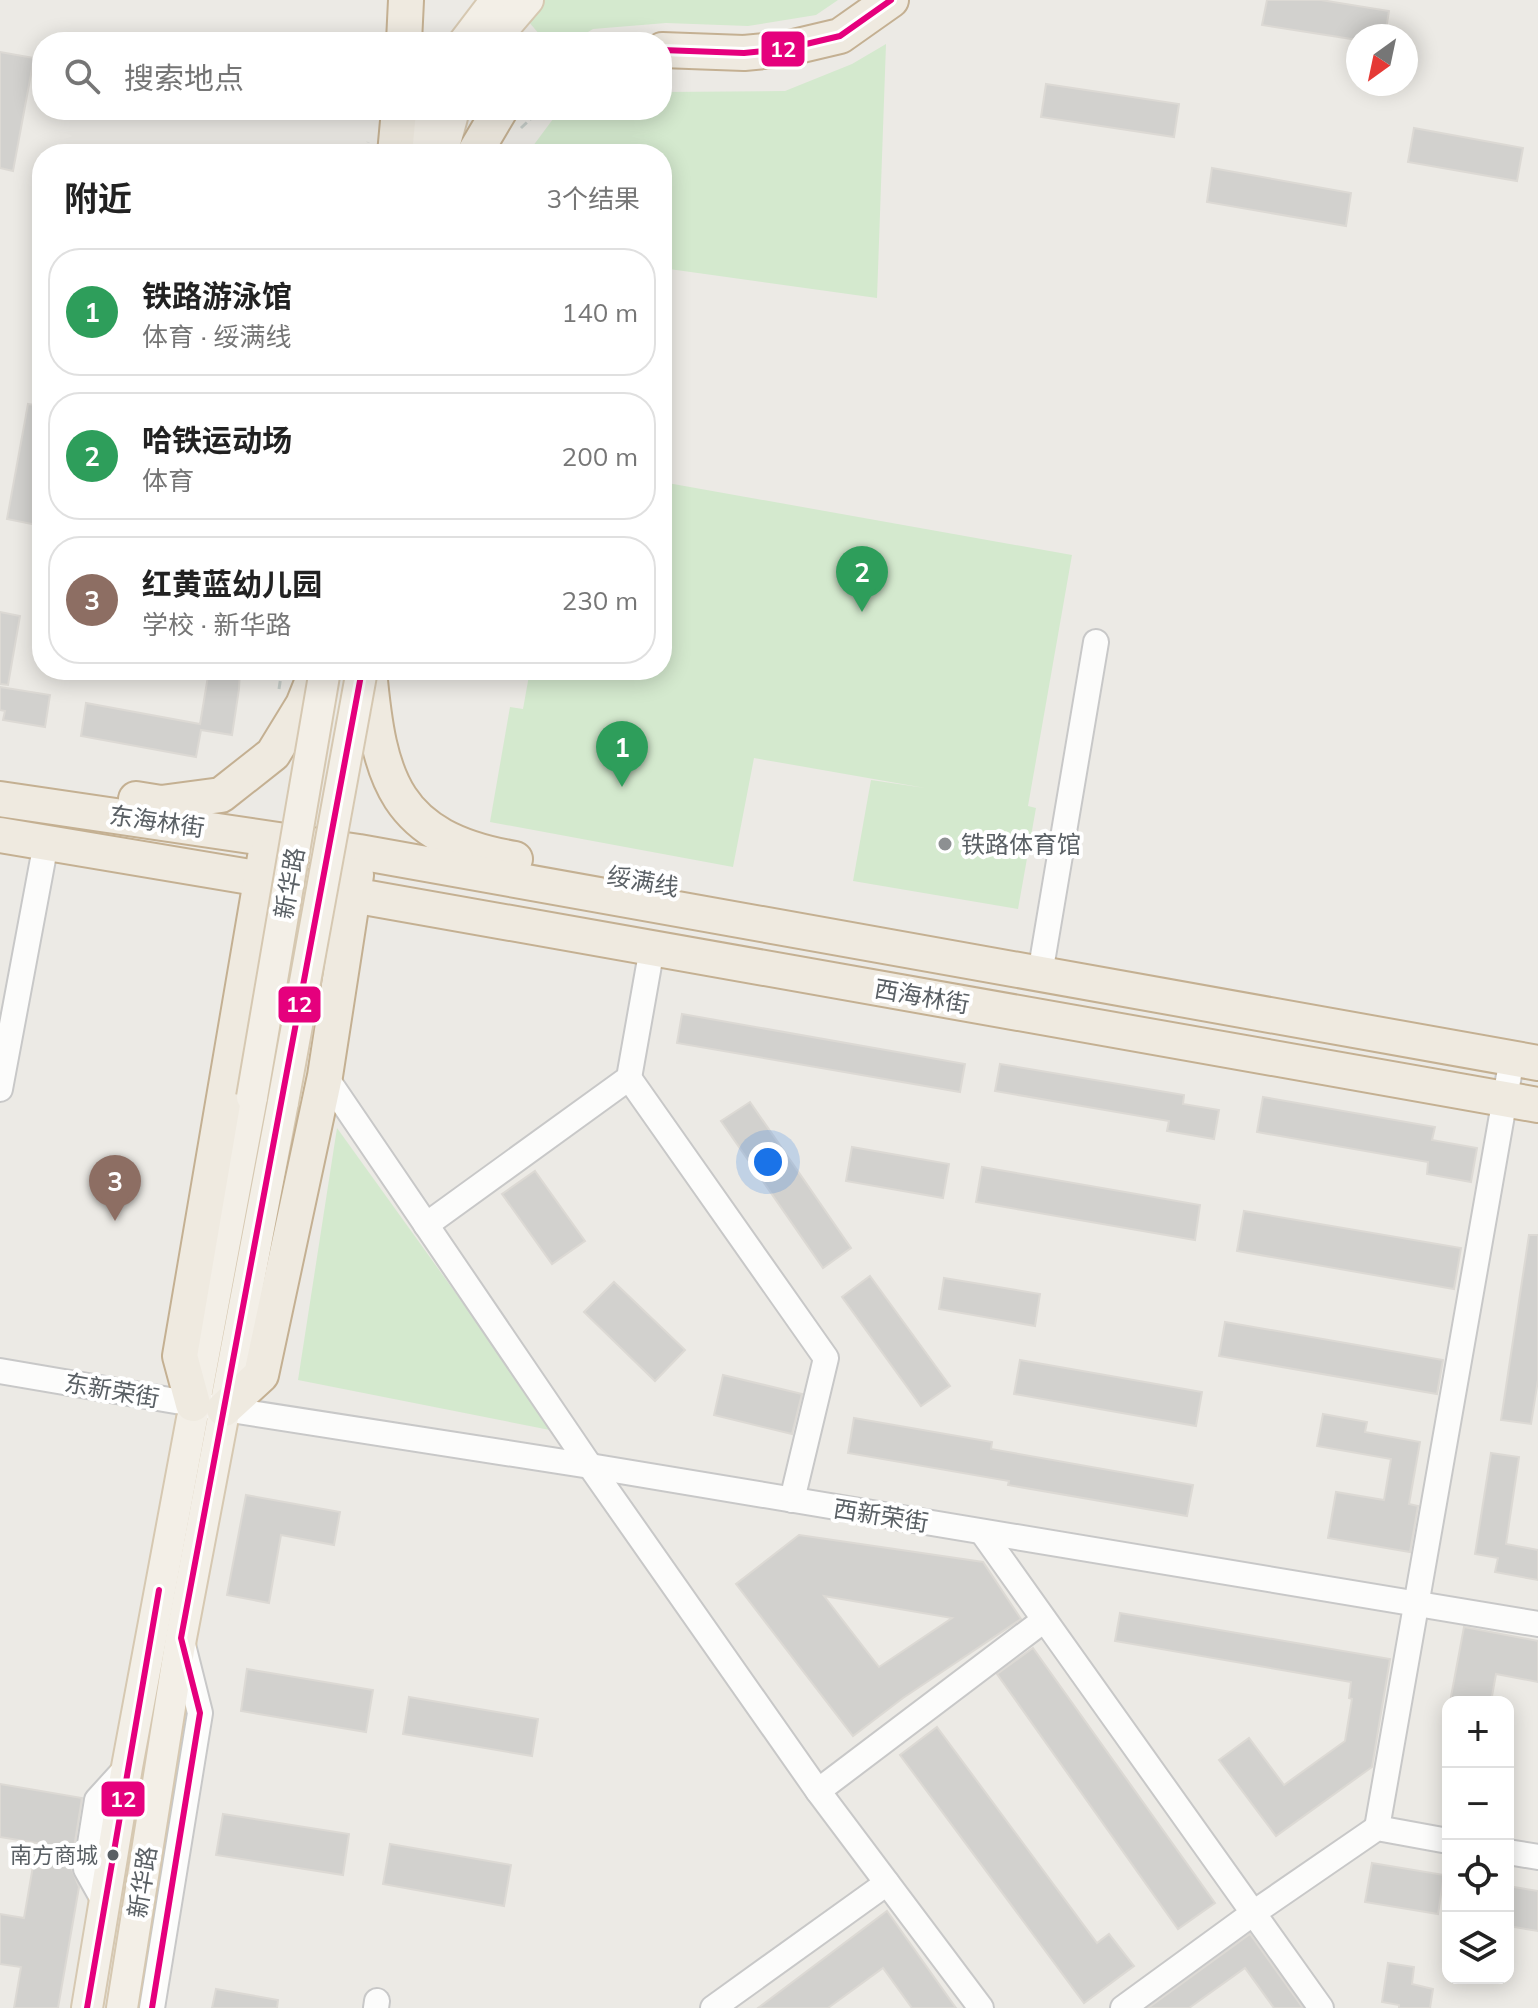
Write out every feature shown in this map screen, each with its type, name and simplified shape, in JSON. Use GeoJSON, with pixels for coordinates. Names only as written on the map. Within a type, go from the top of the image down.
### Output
{"type":"FeatureCollection","features":[{"type":"Feature","properties":{"kind":"highway"},"geometry":{"type":"LineString","coordinates":[[404,32],[406,0]]}},
{"type":"Feature","properties":{"kind":"highway"},"geometry":{"type":"LineString","coordinates":[[672,50],[758,52],[785,49],[840,36],[891,0]]}},
{"type":"Feature","properties":{"kind":"highway"},"geometry":{"type":"LineString","coordinates":[[396,144],[398,120]]}},
{"type":"Feature","properties":{"kind":"highway"},"geometry":{"type":"LineString","coordinates":[[480,144],[494,120]]}},
{"type":"Feature","properties":{"kind":"highway"},"geometry":{"type":"LineString","coordinates":[[0,778],[161,803],[221,795],[273,754],[303,705],[313,680]]}},
{"type":"Feature","properties":{"kind":"highway","name":"绥满线"},"geometry":{"type":"LineString","coordinates":[[370,680],[376,736],[390,784],[413,816],[444,838],[490,855],[903,927],[966,944],[1035,973]]}},
{"type":"Feature","properties":{"kind":"highway","name":"东海林街"},"geometry":{"type":"LineString","coordinates":[[0,799],[313,844]]}},
{"type":"Feature","properties":{"kind":"highway","name":"东海林街"},"geometry":{"type":"LineString","coordinates":[[0,835],[307,887]]}},
{"type":"Feature","properties":{"kind":"highway"},"geometry":{"type":"LineString","coordinates":[[267,837],[180,1356],[209,1407],[261,1375],[325,1076],[359,852]]}},
{"type":"Feature","properties":{"kind":"highway","name":"西海林街"},"geometry":{"type":"LineString","coordinates":[[313,844],[1525,1060]]}},
{"type":"Feature","properties":{"kind":"highway","name":"西海林街"},"geometry":{"type":"LineString","coordinates":[[307,887],[1538,1105]]}},
{"type":"Feature","properties":{"kind":"main road"},"geometry":{"type":"LineString","coordinates":[[472,32],[496,0]]}},
{"type":"Feature","properties":{"kind":"main road"},"geometry":{"type":"LineString","coordinates":[[501,32],[528,0]]}},
{"type":"Feature","properties":{"kind":"main road"},"geometry":{"type":"LineString","coordinates":[[422,144],[428,120]]}},
{"type":"Feature","properties":{"kind":"main road"},"geometry":{"type":"LineString","coordinates":[[445,144],[451,120]]}},
{"type":"Feature","properties":{"kind":"main road","name":"新华路"},"geometry":{"type":"LineString","coordinates":[[122,2008],[181,1638],[252,1097],[323,680]]}},
{"type":"Feature","properties":{"kind":"main road","name":"新华路"},"geometry":{"type":"LineString","coordinates":[[209,1407],[283,1102],[360,680]]}},
{"type":"Feature","properties":{"kind":"main road"},"geometry":{"type":"LineString","coordinates":[[87,2008],[127,1767],[209,1407]]}},
{"type":"Feature","properties":{"kind":"street"},"geometry":{"type":"LineString","coordinates":[[1035,973],[1096,642]]}},
{"type":"Feature","properties":{"kind":"street"},"geometry":{"type":"LineString","coordinates":[[0,1089],[46,843]]}},
{"type":"Feature","properties":{"kind":"street"},"geometry":{"type":"LineString","coordinates":[[426,1225],[629,1078],[652,948]]}},
{"type":"Feature","properties":{"kind":"street"},"geometry":{"type":"LineString","coordinates":[[1377,1828],[1505,1100],[1525,1060]]}},
{"type":"Feature","properties":{"kind":"street"},"geometry":{"type":"LineString","coordinates":[[325,1076],[590,1466],[818,1791],[981,2008]]}},
{"type":"Feature","properties":{"kind":"street"},"geometry":{"type":"LineString","coordinates":[[629,1078],[826,1358],[792,1500]]}},
{"type":"Feature","properties":{"kind":"street","name":"东新荣街"},"geometry":{"type":"LineString","coordinates":[[0,1371],[209,1407]]}},
{"type":"Feature","properties":{"kind":"street","name":"西新荣街"},"geometry":{"type":"LineString","coordinates":[[209,1407],[590,1466],[1538,1624]]}},
{"type":"Feature","properties":{"kind":"street"},"geometry":{"type":"LineString","coordinates":[[982,1532],[1321,2008]]}},
{"type":"Feature","properties":{"kind":"street"},"geometry":{"type":"LineString","coordinates":[[818,1791],[1044,1620]]}},
{"type":"Feature","properties":{"kind":"street"},"geometry":{"type":"LineString","coordinates":[[152,2008],[200,1713],[181,1638]]}},
{"type":"Feature","properties":{"kind":"street"},"geometry":{"type":"LineString","coordinates":[[1123,2008],[1377,1828],[1443,1840]]}},
{"type":"Feature","properties":{"kind":"street"},"geometry":{"type":"LineString","coordinates":[[1514,1853],[1538,1857]]}},
{"type":"Feature","properties":{"kind":"street"},"geometry":{"type":"LineString","coordinates":[[713,2008],[887,1883]]}},
{"type":"Feature","properties":{"kind":"path"},"geometry":{"type":"LineString","coordinates":[[279,689],[280,680]]}},
{"type":"Feature","properties":{"kind":"green space"},"geometry":{"type":"Polygon","coordinates":[[[510,0],[838,0],[816,15],[748,26],[666,23],[588,32],[537,32],[510,0]]]}},
{"type":"Feature","properties":{"kind":"green space"},"geometry":{"type":"Polygon","coordinates":[[[886,44],[877,298],[672,269],[672,144],[534,144],[552,120],[672,120],[672,92],[785,91],[852,64],[886,44]]]}},
{"type":"Feature","properties":{"kind":"green space"},"geometry":{"type":"Polygon","coordinates":[[[672,484],[1072,555],[1028,806],[1036,808],[1018,909],[853,881],[871,780],[925,788],[754,758],[733,867],[490,822],[510,707],[523,709],[528,680],[672,680],[672,484]]]}},
{"type":"Feature","properties":{"kind":"green space"},"geometry":{"type":"Polygon","coordinates":[[[337,1128],[555,1431],[298,1380],[337,1128]]]}},
{"type":"Feature","properties":{"kind":"building"},"geometry":{"type":"Polygon","coordinates":[[[1267,0],[1321,0],[1389,11],[1387,24],[1346,24],[1346,38],[1262,25],[1267,0]]]}},
{"type":"Feature","properties":{"kind":"building"},"geometry":{"type":"Polygon","coordinates":[[[0,52],[32,58],[32,69],[13,171],[0,168],[0,52]]]}},
{"type":"Feature","properties":{"kind":"building"},"geometry":{"type":"Polygon","coordinates":[[[1046,84],[1179,104],[1174,137],[1041,117],[1046,84]]]}},
{"type":"Feature","properties":{"kind":"building"},"geometry":{"type":"Polygon","coordinates":[[[1414,128],[1523,148],[1517,181],[1408,162],[1414,128]]]}},
{"type":"Feature","properties":{"kind":"building"},"geometry":{"type":"Polygon","coordinates":[[[1212,168],[1351,193],[1346,226],[1207,202],[1212,168]]]}},
{"type":"Feature","properties":{"kind":"building"},"geometry":{"type":"Polygon","coordinates":[[[28,404],[32,405],[32,524],[7,519],[28,404]]]}},
{"type":"Feature","properties":{"kind":"building"},"geometry":{"type":"Polygon","coordinates":[[[0,612],[20,616],[8,685],[0,684],[0,612]]]}},
{"type":"Feature","properties":{"kind":"building"},"geometry":{"type":"Polygon","coordinates":[[[207,680],[239,680],[232,735],[201,730],[196,757],[81,736],[86,703],[200,724],[207,680]]]}},
{"type":"Feature","properties":{"kind":"building"},"geometry":{"type":"Polygon","coordinates":[[[0,687],[50,695],[45,727],[3,720],[5,711],[0,710],[0,687]]]}},
{"type":"Feature","properties":{"kind":"building"},"geometry":{"type":"Polygon","coordinates":[[[682,1014],[965,1064],[960,1092],[677,1043],[682,1014]]]}},
{"type":"Feature","properties":{"kind":"building"},"geometry":{"type":"Polygon","coordinates":[[[1000,1064],[1184,1095],[1183,1104],[1219,1110],[1214,1139],[1167,1131],[1169,1121],[995,1091],[1000,1064]]]}},
{"type":"Feature","properties":{"kind":"building"},"geometry":{"type":"Polygon","coordinates":[[[1263,1097],[1435,1127],[1432,1140],[1477,1148],[1471,1182],[1427,1174],[1428,1162],[1257,1132],[1263,1097]]]}},
{"type":"Feature","properties":{"kind":"building"},"geometry":{"type":"Polygon","coordinates":[[[750,1102],[851,1248],[823,1268],[721,1121],[750,1102]]]}},
{"type":"Feature","properties":{"kind":"building"},"geometry":{"type":"Polygon","coordinates":[[[852,1147],[949,1164],[943,1198],[846,1181],[852,1147]]]}},
{"type":"Feature","properties":{"kind":"building"},"geometry":{"type":"Polygon","coordinates":[[[982,1167],[1200,1205],[1195,1240],[976,1202],[982,1167]]]}},
{"type":"Feature","properties":{"kind":"building"},"geometry":{"type":"Polygon","coordinates":[[[535,1171],[585,1241],[552,1264],[502,1194],[535,1171]]]}},
{"type":"Feature","properties":{"kind":"building"},"geometry":{"type":"Polygon","coordinates":[[[1244,1211],[1461,1248],[1454,1289],[1237,1251],[1244,1211]]]}},
{"type":"Feature","properties":{"kind":"building"},"geometry":{"type":"Polygon","coordinates":[[[1529,1235],[1538,1235],[1538,1380],[1531,1424],[1501,1420],[1529,1235]]]}},
{"type":"Feature","properties":{"kind":"building"},"geometry":{"type":"Polygon","coordinates":[[[870,1276],[950,1386],[921,1406],[842,1297],[870,1276]]]}},
{"type":"Feature","properties":{"kind":"building"},"geometry":{"type":"Polygon","coordinates":[[[944,1278],[1040,1294],[1035,1326],[939,1309],[944,1278]]]}},
{"type":"Feature","properties":{"kind":"building"},"geometry":{"type":"Polygon","coordinates":[[[614,1282],[685,1350],[655,1381],[584,1312],[614,1282]]]}},
{"type":"Feature","properties":{"kind":"building"},"geometry":{"type":"Polygon","coordinates":[[[1225,1322],[1443,1360],[1437,1394],[1219,1356],[1225,1322]]]}},
{"type":"Feature","properties":{"kind":"building"},"geometry":{"type":"Polygon","coordinates":[[[1020,1360],[1202,1392],[1196,1426],[1014,1394],[1020,1360]]]}},
{"type":"Feature","properties":{"kind":"building"},"geometry":{"type":"Polygon","coordinates":[[[723,1375],[802,1394],[792,1434],[714,1415],[723,1375]]]}},
{"type":"Feature","properties":{"kind":"building"},"geometry":{"type":"Polygon","coordinates":[[[1323,1414],[1367,1422],[1365,1432],[1420,1442],[1409,1504],[1418,1506],[1410,1552],[1328,1538],[1336,1492],[1384,1500],[1391,1459],[1317,1446],[1323,1414]]]}},
{"type":"Feature","properties":{"kind":"building"},"geometry":{"type":"Polygon","coordinates":[[[854,1418],[992,1442],[991,1449],[1193,1485],[1187,1516],[848,1453],[854,1418]]]}},
{"type":"Feature","properties":{"kind":"building"},"geometry":{"type":"Polygon","coordinates":[[[1491,1453],[1519,1457],[1506,1544],[1538,1550],[1538,1580],[1495,1572],[1498,1558],[1475,1554],[1491,1453]]]}},
{"type":"Feature","properties":{"kind":"building"},"geometry":{"type":"Polygon","coordinates":[[[246,1495],[340,1512],[334,1545],[281,1535],[269,1603],[227,1595],[246,1495]]]}},
{"type":"Feature","properties":{"kind":"building"},"geometry":{"type":"Polygon","coordinates":[[[799,1535],[983,1562],[1021,1619],[903,1698],[853,1736],[736,1584],[799,1535]],[[824,1596],[879,1667],[952,1618],[824,1596]]]}},
{"type":"Feature","properties":{"kind":"building"},"geometry":{"type":"Polygon","coordinates":[[[1120,1613],[1390,1659],[1372,1767],[1276,1836],[1219,1760],[1249,1738],[1284,1785],[1345,1741],[1352,1699],[1349,1698],[1351,1682],[1115,1641],[1120,1613]]]}},
{"type":"Feature","properties":{"kind":"building"},"geometry":{"type":"Polygon","coordinates":[[[1464,1627],[1538,1641],[1538,1682],[1496,1674],[1492,1696],[1451,1696],[1464,1627]]]}},
{"type":"Feature","properties":{"kind":"building"},"geometry":{"type":"Polygon","coordinates":[[[1033,1648],[1215,1903],[1178,1929],[997,1674],[1033,1648]]]}},
{"type":"Feature","properties":{"kind":"building"},"geometry":{"type":"Polygon","coordinates":[[[247,1669],[373,1690],[366,1732],[241,1711],[247,1669]]]}},
{"type":"Feature","properties":{"kind":"building"},"geometry":{"type":"Polygon","coordinates":[[[409,1697],[538,1719],[532,1756],[403,1734],[409,1697]]]}},
{"type":"Feature","properties":{"kind":"building"},"geometry":{"type":"Polygon","coordinates":[[[937,1727],[1097,1943],[1109,1934],[1134,1966],[1084,2003],[900,1755],[937,1727]]]}},
{"type":"Feature","properties":{"kind":"building"},"geometry":{"type":"Polygon","coordinates":[[[0,1784],[82,1798],[71,1867],[79,1887],[58,2008],[14,2008],[21,1967],[0,1964],[0,1914],[24,1918],[37,1843],[0,1837],[0,1784]]]}},
{"type":"Feature","properties":{"kind":"building"},"geometry":{"type":"Polygon","coordinates":[[[223,1814],[349,1834],[343,1875],[216,1855],[223,1814]]]}},
{"type":"Feature","properties":{"kind":"building"},"geometry":{"type":"Polygon","coordinates":[[[390,1844],[511,1865],[504,1906],[383,1884],[390,1844]]]}},
{"type":"Feature","properties":{"kind":"building"},"geometry":{"type":"Polygon","coordinates":[[[1372,1863],[1442,1875],[1438,1914],[1365,1902],[1372,1863]]]}},
{"type":"Feature","properties":{"kind":"building"},"geometry":{"type":"Polygon","coordinates":[[[1514,1887],[1538,1891],[1538,1931],[1514,1927],[1514,1887]]]}},
{"type":"Feature","properties":{"kind":"building"},"geometry":{"type":"Polygon","coordinates":[[[887,1911],[956,2008],[912,2008],[883,1968],[828,2008],[758,2008],[887,1911]]]}},
{"type":"Feature","properties":{"kind":"building"},"geometry":{"type":"Polygon","coordinates":[[[1250,1934],[1303,2008],[1274,2008],[1245,1968],[1189,2008],[1148,2008],[1250,1934]]]}},
{"type":"Feature","properties":{"kind":"building"},"geometry":{"type":"Polygon","coordinates":[[[1388,1963],[1414,1967],[1412,1984],[1433,1989],[1430,2008],[1399,2008],[1399,2005],[1382,2002],[1388,1963]]]}},
{"type":"Feature","properties":{"kind":"building"},"geometry":{"type":"Polygon","coordinates":[[[216,1989],[278,2000],[277,2008],[212,2008],[216,1989]]]}},
{"type":"Feature","properties":{"kind":"transit line","name":"12"},"geometry":{"type":"LineString","coordinates":[[672,50],[744,53],[785,49],[840,36],[891,0]]}},
{"type":"Feature","properties":{"kind":"transit line","name":"12"},"geometry":{"type":"LineString","coordinates":[[152,2008],[200,1713],[181,1638],[360,680]]}},
{"type":"Feature","properties":{"kind":"transit line","name":"12"},"geometry":{"type":"LineString","coordinates":[[87,2008],[159,1590]]}},
{"type":"Feature","properties":{"kind":"place","name":"哈铁运动场"},"geometry":{"type":"Point","coordinates":[862,612]}},
{"type":"Feature","properties":{"kind":"place","name":"铁路游泳馆"},"geometry":{"type":"Point","coordinates":[622,787]}},
{"type":"Feature","properties":{"kind":"place","name":"铁路体育馆"},"geometry":{"type":"Point","coordinates":[945,844]}},
{"type":"Feature","properties":{"kind":"place","name":"红黄蓝幼儿园"},"geometry":{"type":"Point","coordinates":[115,1221]}},
{"type":"Feature","properties":{"kind":"place","name":"南方商城"},"geometry":{"type":"Point","coordinates":[113,1855]}}]}
